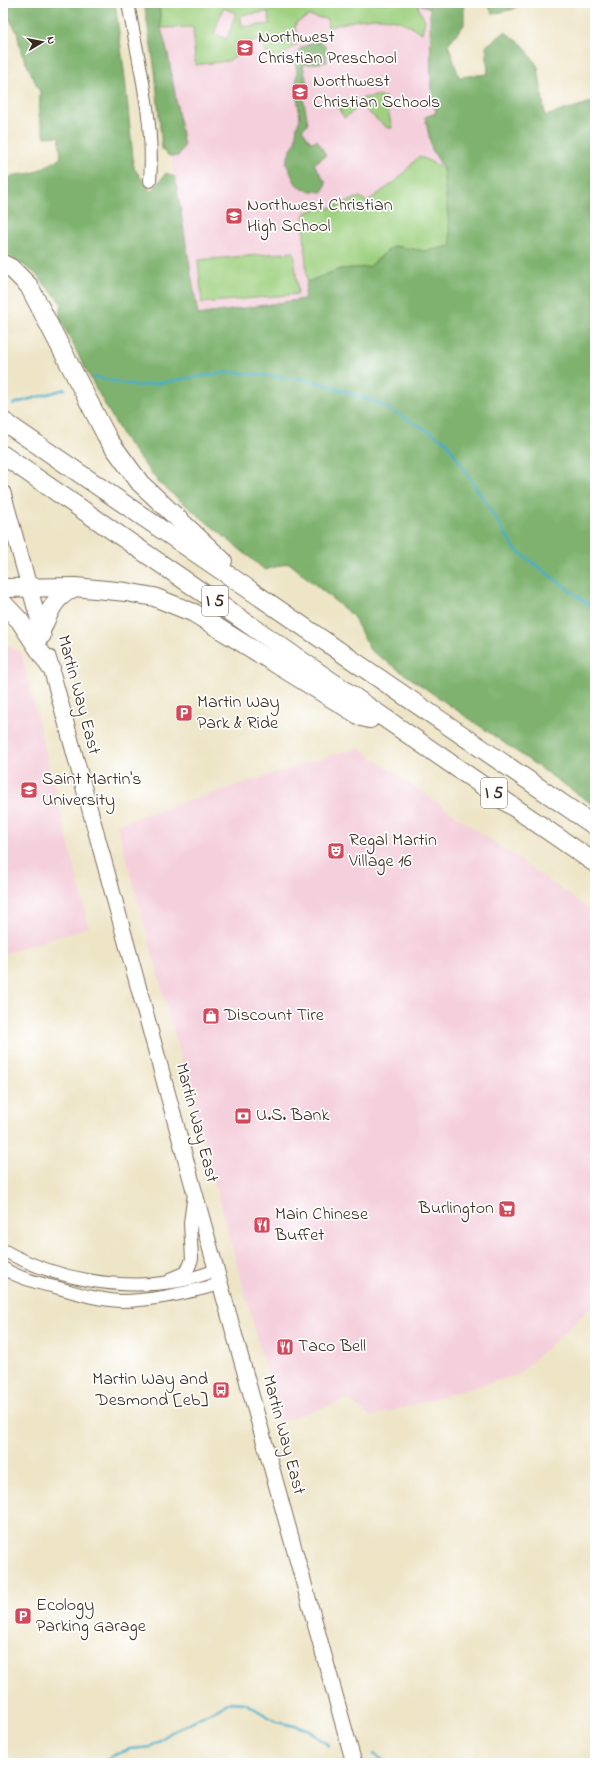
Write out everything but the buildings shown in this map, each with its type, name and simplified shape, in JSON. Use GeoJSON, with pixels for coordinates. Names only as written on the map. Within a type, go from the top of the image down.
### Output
{"type":"FeatureCollection","features":[{"type":"Feature","properties":{"kind":"highway"},"geometry":{"type":"LineString","coordinates":[[3,264],[11,268],[29,286],[108,439],[140,483],[268,602]]}},
{"type":"Feature","properties":{"kind":"highway","name":"I 5"},"geometry":{"type":"LineString","coordinates":[[3,421],[595,826]]}},
{"type":"Feature","properties":{"kind":"highway","name":"I 5"},"geometry":{"type":"LineString","coordinates":[[3,455],[595,863]]}},
{"type":"Feature","properties":{"kind":"highway"},"geometry":{"type":"LineString","coordinates":[[41,631],[50,609],[56,600],[64,593],[75,587]]}},
{"type":"Feature","properties":{"kind":"highway"},"geometry":{"type":"LineString","coordinates":[[3,588],[75,587],[126,592],[154,597],[194,613],[362,717],[392,724]]}},
{"type":"Feature","properties":{"kind":"highway"},"geometry":{"type":"LineString","coordinates":[[3,603],[20,621],[51,668]]}},
{"type":"Feature","properties":{"kind":"main road","name":"Martin Way East"},"geometry":{"type":"LineString","coordinates":[[3,493],[194,1190],[354,1763]]}},
{"type":"Feature","properties":{"kind":"street"},"geometry":{"type":"LineString","coordinates":[[128,3],[146,103],[152,163],[150,181]]}},
{"type":"Feature","properties":{"kind":"street"},"geometry":{"type":"LineString","coordinates":[[161,1283],[184,1273],[189,1267],[192,1259],[190,1223],[194,1190]]}},
{"type":"Feature","properties":{"kind":"street"},"geometry":{"type":"LineString","coordinates":[[3,1250],[25,1262],[78,1278],[114,1284],[161,1283],[219,1277]]}},
{"type":"Feature","properties":{"kind":"street"},"geometry":{"type":"LineString","coordinates":[[3,1268],[33,1281],[85,1296],[115,1300],[168,1296],[219,1277]]}},
{"type":"Feature","properties":{"kind":"shaded area","name":"Northwest Christian Schools"},"geometry":{"type":"Polygon","coordinates":[[[147,3],[416,3],[430,8],[455,284],[197,315],[147,3]]]}},
{"type":"Feature","properties":{"kind":"shaded area","name":"Saint Martin's University"},"geometry":{"type":"Polygon","coordinates":[[[3,643],[21,653],[89,927],[3,954],[3,643]]]}},
{"type":"Feature","properties":{"kind":"shaded area"},"geometry":{"type":"Polygon","coordinates":[[[359,748],[595,913],[595,1151],[588,1154],[595,1181],[595,1304],[517,1375],[370,1417],[348,1399],[280,1422],[117,824],[313,761],[359,748]]]}},
{"type":"Feature","properties":{"kind":"green space"},"geometry":{"type":"Polygon","coordinates":[[[3,3],[115,3],[125,78],[134,168],[151,192],[166,173],[175,177],[198,315],[304,299],[307,282],[340,269],[369,267],[393,246],[426,251],[451,246],[443,168],[432,150],[425,117],[436,113],[431,89],[430,8],[416,3],[464,3],[464,25],[448,44],[459,77],[488,74],[486,46],[505,32],[523,45],[538,67],[545,116],[595,101],[595,806],[370,650],[353,616],[289,563],[265,570],[159,483],[124,438],[94,385],[59,317],[62,304],[34,272],[3,252],[3,181],[15,175],[33,173],[61,158],[59,136],[45,137],[39,116],[40,92],[21,52],[17,32],[9,18],[3,15],[3,3]]]}},
{"type":"Feature","properties":{"kind":"green space"},"geometry":{"type":"Polygon","coordinates":[[[144,3],[159,3],[161,28],[168,54],[184,146],[178,156],[169,156],[162,150],[155,71],[144,3]]]}},
{"type":"Feature","properties":{"kind":"green space"},"geometry":{"type":"Polygon","coordinates":[[[159,3],[416,3],[418,4],[419,10],[425,20],[422,33],[402,22],[391,19],[364,19],[328,28],[327,19],[309,16],[296,23],[295,30],[302,40],[281,57],[281,60],[271,61],[272,54],[265,53],[263,40],[235,43],[236,56],[228,61],[195,65],[193,27],[161,28],[159,3]],[[223,8],[214,34],[227,39],[236,13],[223,8]],[[268,12],[241,15],[242,27],[270,24],[268,12]]]}},
{"type":"Feature","properties":{"kind":"green space"},"geometry":{"type":"Polygon","coordinates":[[[486,3],[521,3],[514,9],[493,14],[486,3]]]}},
{"type":"Feature","properties":{"kind":"green space"},"geometry":{"type":"Polygon","coordinates":[[[318,40],[325,45],[327,62],[303,65],[309,94],[303,96],[308,124],[302,129],[311,142],[317,140],[326,155],[314,164],[326,183],[323,192],[302,189],[298,186],[295,183],[286,163],[295,143],[297,126],[300,119],[296,87],[297,70],[294,61],[297,58],[295,56],[301,48],[318,40]]]}},
{"type":"Feature","properties":{"kind":"green space"},"geometry":{"type":"Polygon","coordinates":[[[376,96],[385,97],[392,128],[387,128],[361,106],[344,118],[337,102],[376,96]]]}},
{"type":"Feature","properties":{"kind":"green space"},"geometry":{"type":"Polygon","coordinates":[[[419,156],[443,168],[452,246],[426,251],[393,246],[369,267],[340,269],[307,282],[303,218],[306,213],[322,205],[324,210],[360,197],[367,202],[397,180],[419,156]]]}},
{"type":"Feature","properties":{"kind":"green space"},"geometry":{"type":"Polygon","coordinates":[[[294,252],[298,294],[202,303],[198,260],[294,252]]]}},
{"type":"Feature","properties":{"kind":"waterway"},"geometry":{"type":"LineString","coordinates":[[93,377],[139,386],[229,372],[303,379],[321,383],[380,404],[446,441],[516,550],[588,604],[595,605]]}},
{"type":"Feature","properties":{"kind":"waterway"},"geometry":{"type":"LineString","coordinates":[[13,404],[65,389]]}},
{"type":"Feature","properties":{"kind":"waterway"},"geometry":{"type":"LineString","coordinates":[[104,1763],[112,1756],[130,1749],[150,1747],[170,1733],[230,1702],[245,1703],[277,1722],[308,1729],[329,1746]]}},
{"type":"Feature","properties":{"kind":"waterway"},"geometry":{"type":"LineString","coordinates":[[374,1754],[387,1763]]}},
{"type":"Feature","properties":{"kind":"place","name":"Northwest Christian Preschool"},"geometry":{"type":"Point","coordinates":[245,48]}},
{"type":"Feature","properties":{"kind":"place","name":"Northwest Christian Schools"},"geometry":{"type":"Point","coordinates":[300,92]}},
{"type":"Feature","properties":{"kind":"place","name":"Northwest Christian High School"},"geometry":{"type":"Point","coordinates":[234,216]}},
{"type":"Feature","properties":{"kind":"place","name":"Martin Way Park & Ride"},"geometry":{"type":"Point","coordinates":[184,713]}},
{"type":"Feature","properties":{"kind":"place","name":"Saint Martin's University"},"geometry":{"type":"Point","coordinates":[29,790]}},
{"type":"Feature","properties":{"kind":"place","name":"Regal Martin Village 16"},"geometry":{"type":"Point","coordinates":[336,851]}},
{"type":"Feature","properties":{"kind":"place","name":"Discount Tire"},"geometry":{"type":"Point","coordinates":[211,1016]}},
{"type":"Feature","properties":{"kind":"place","name":"U.S. Bank"},"geometry":{"type":"Point","coordinates":[243,1116]}},
{"type":"Feature","properties":{"kind":"place","name":"Burlington"},"geometry":{"type":"Point","coordinates":[507,1209]}},
{"type":"Feature","properties":{"kind":"place","name":"Main Chinese Buffet"},"geometry":{"type":"Point","coordinates":[262,1225]}},
{"type":"Feature","properties":{"kind":"place","name":"Taco Bell"},"geometry":{"type":"Point","coordinates":[285,1347]}},
{"type":"Feature","properties":{"kind":"place","name":"Martin Way and Desmond [eb]"},"geometry":{"type":"Point","coordinates":[221,1390]}},
{"type":"Feature","properties":{"kind":"place","name":"Ecology Parking Garage"},"geometry":{"type":"Point","coordinates":[23,1616]}}]}
